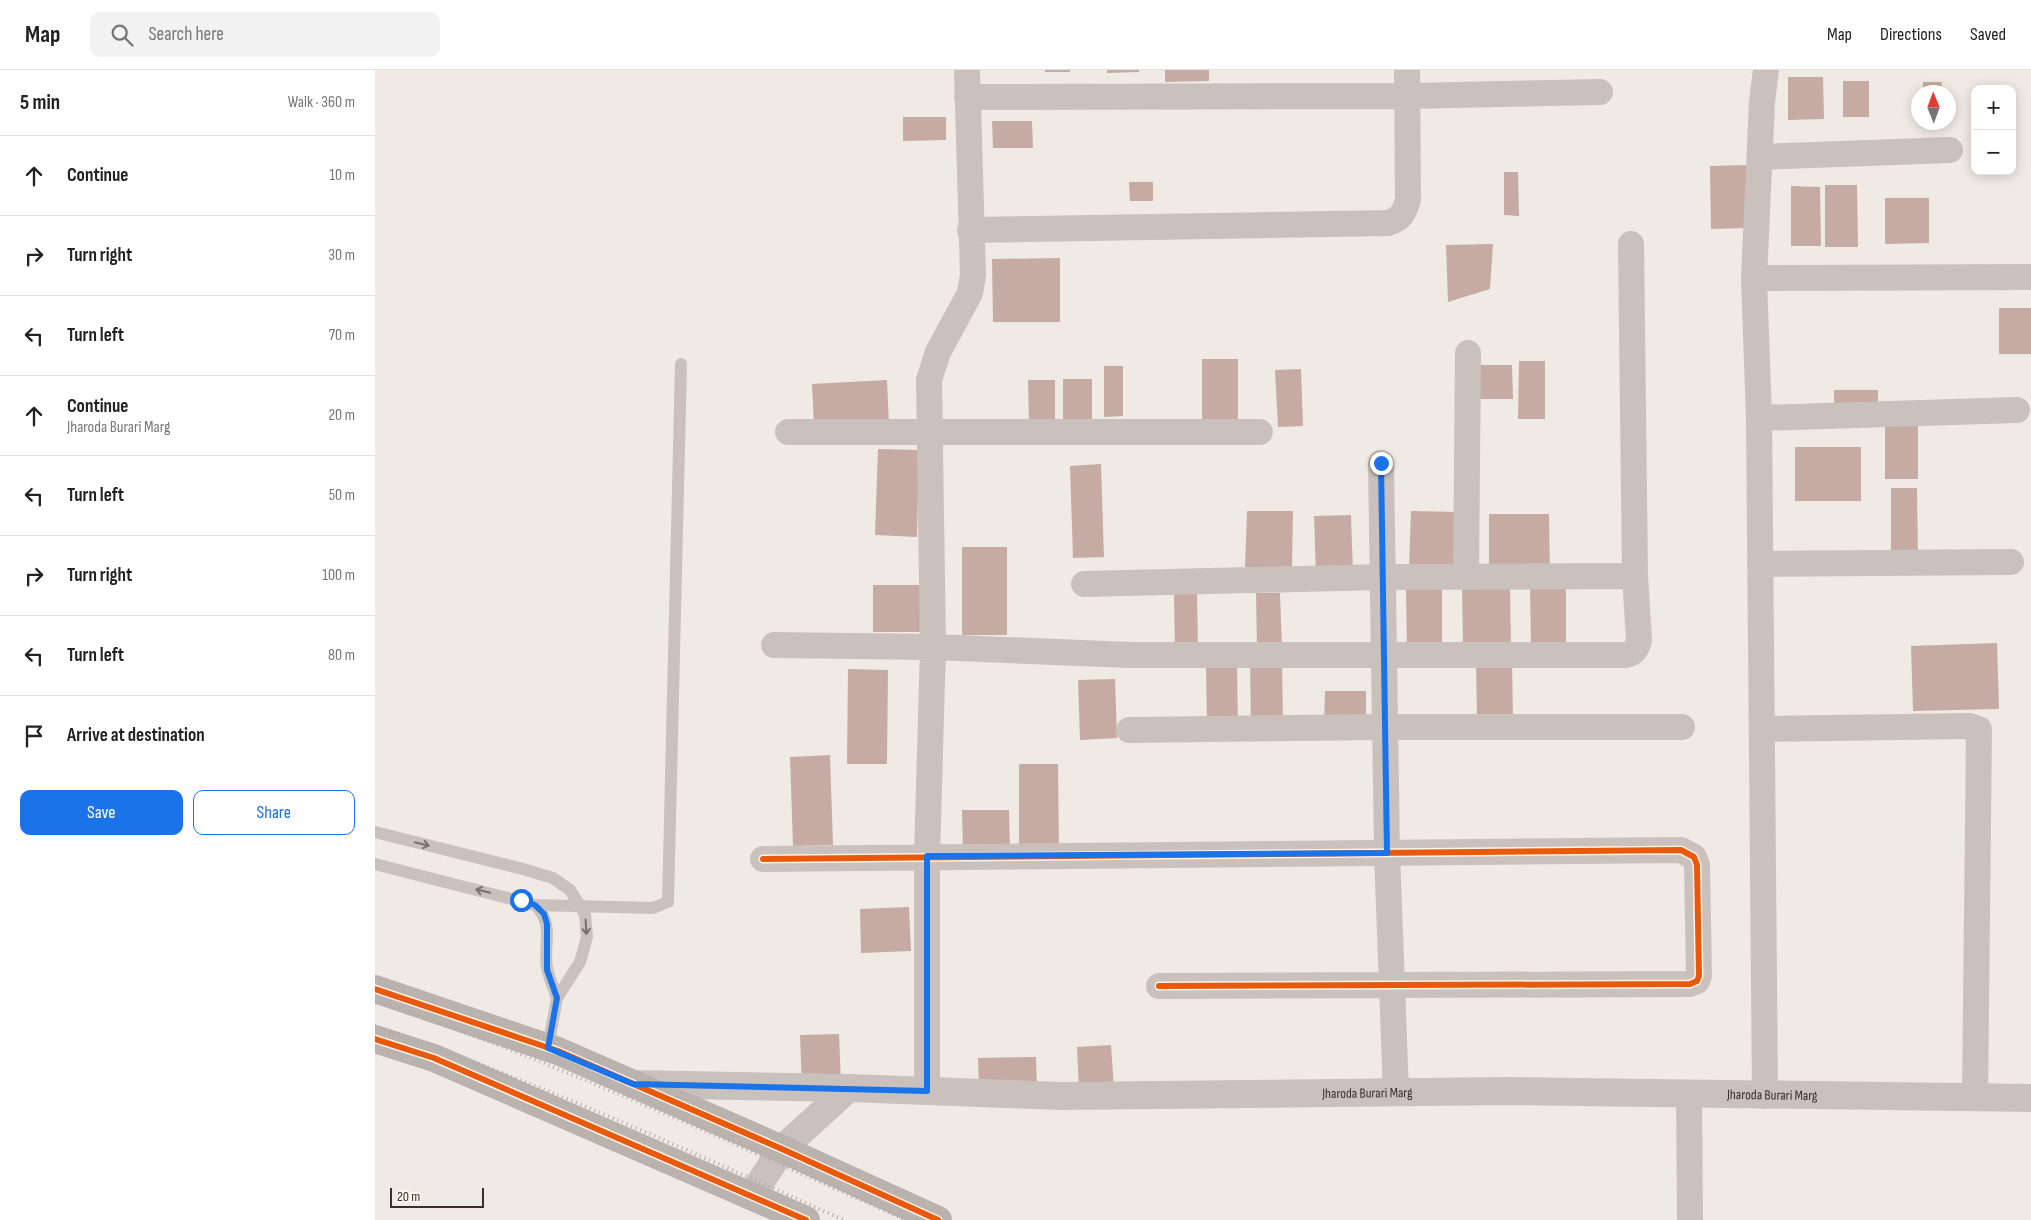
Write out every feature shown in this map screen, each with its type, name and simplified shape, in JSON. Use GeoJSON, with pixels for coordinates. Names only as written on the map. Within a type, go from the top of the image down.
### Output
{"type":"FeatureCollection","features":[{"type":"Feature","properties":{"kind":"main road"},"geometry":{"type":"LineString","coordinates":[[375,989],[548,1048],[782,1149],[938,1220]]}},
{"type":"Feature","properties":{"kind":"main road"},"geometry":{"type":"LineString","coordinates":[[375,1039],[434,1058],[805,1220]]}},
{"type":"Feature","properties":{"kind":"street"},"geometry":{"type":"LineString","coordinates":[[927,1091],[927,856],[933,647],[929,380],[938,352],[970,293],[973,275],[970,230],[967,70]]}},
{"type":"Feature","properties":{"kind":"street"},"geometry":{"type":"LineString","coordinates":[[970,230],[1388,223],[1397,220],[1405,212],[1407,200],[1407,70]]}},
{"type":"Feature","properties":{"kind":"street"},"geometry":{"type":"LineString","coordinates":[[1765,1096],[1759,418],[1755,278],[1762,102],[1767,70]]}},
{"type":"Feature","properties":{"kind":"street"},"geometry":{"type":"LineString","coordinates":[[967,97],[1407,96],[1600,92]]}},
{"type":"Feature","properties":{"kind":"street"},"geometry":{"type":"LineString","coordinates":[[1760,157],[1951,150]]}},
{"type":"Feature","properties":{"kind":"street"},"geometry":{"type":"LineString","coordinates":[[774,645],[933,647],[1130,655],[1626,655],[1633,653],[1638,647],[1639,640],[1635,576],[1631,244]]}},
{"type":"Feature","properties":{"kind":"street"},"geometry":{"type":"LineString","coordinates":[[1755,278],[2031,277]]}},
{"type":"Feature","properties":{"kind":"street"},"geometry":{"type":"LineString","coordinates":[[1466,576],[1468,353]]}},
{"type":"Feature","properties":{"kind":"street"},"geometry":{"type":"LineString","coordinates":[[1759,418],[2017,410]]}},
{"type":"Feature","properties":{"kind":"street"},"geometry":{"type":"LineString","coordinates":[[788,432],[1260,432]]}},
{"type":"Feature","properties":{"kind":"street"},"geometry":{"type":"LineString","coordinates":[[1381,463],[1387,853],[1396,1092]]}},
{"type":"Feature","properties":{"kind":"street"},"geometry":{"type":"LineString","coordinates":[[1760,564],[2011,562]]}},
{"type":"Feature","properties":{"kind":"street"},"geometry":{"type":"LineString","coordinates":[[1084,584],[1382,577],[1635,576]]}},
{"type":"Feature","properties":{"kind":"street"},"geometry":{"type":"LineString","coordinates":[[1762,729],[1970,726],[1979,729],[1975,1098]]}},
{"type":"Feature","properties":{"kind":"street"},"geometry":{"type":"LineString","coordinates":[[1129,730],[1384,727],[1682,728]]}},
{"type":"Feature","properties":{"kind":"street"},"geometry":{"type":"LineString","coordinates":[[763,859],[1681,850],[1694,857],[1697,874],[1699,976],[1697,981],[1690,984],[1159,986]]}},
{"type":"Feature","properties":{"kind":"street","name":"Jharoda Burari Marg"},"geometry":{"type":"LineString","coordinates":[[633,1084],[849,1088],[1061,1096],[1510,1091],[1689,1095],[2031,1098]]}},
{"type":"Feature","properties":{"kind":"street"},"geometry":{"type":"LineString","coordinates":[[751,1195],[782,1149],[849,1088]]}},
{"type":"Feature","properties":{"kind":"street"},"geometry":{"type":"LineString","coordinates":[[1689,1095],[1690,1220]]}},
{"type":"Feature","properties":{"kind":"lane"},"geometry":{"type":"LineString","coordinates":[[375,864],[535,905],[653,908],[668,902],[681,364]]}},
{"type":"Feature","properties":{"kind":"lane"},"geometry":{"type":"LineString","coordinates":[[375,832],[553,878],[570,890],[585,914],[587,937],[580,962],[557,998],[548,1048]]}},
{"type":"Feature","properties":{"kind":"lane"},"geometry":{"type":"LineString","coordinates":[[535,905],[544,914],[547,924],[547,970],[557,998]]}},
{"type":"Feature","properties":{"kind":"building"},"geometry":{"type":"Polygon","coordinates":[[[1045,70],[1070,70],[1070,72],[1045,72],[1045,70]]]}},
{"type":"Feature","properties":{"kind":"building"},"geometry":{"type":"Polygon","coordinates":[[[1107,70],[1139,70],[1139,72],[1107,73],[1107,70]]]}},
{"type":"Feature","properties":{"kind":"building"},"geometry":{"type":"Polygon","coordinates":[[[1165,70],[1209,70],[1209,81],[1165,82],[1165,70]]]}},
{"type":"Feature","properties":{"kind":"building"},"geometry":{"type":"Polygon","coordinates":[[[1788,77],[1823,77],[1824,119],[1788,120],[1788,77]]]}},
{"type":"Feature","properties":{"kind":"building"},"geometry":{"type":"Polygon","coordinates":[[[1843,81],[1869,81],[1869,117],[1843,117],[1843,81]]]}},
{"type":"Feature","properties":{"kind":"building"},"geometry":{"type":"Polygon","coordinates":[[[1923,82],[1942,82],[1942,85],[1923,85],[1923,82]]]}},
{"type":"Feature","properties":{"kind":"building"},"geometry":{"type":"Polygon","coordinates":[[[903,117],[946,117],[946,140],[903,141],[903,117]]]}},
{"type":"Feature","properties":{"kind":"building"},"geometry":{"type":"Polygon","coordinates":[[[992,121],[1032,121],[1033,148],[993,148],[992,121]]]}},
{"type":"Feature","properties":{"kind":"building"},"geometry":{"type":"Polygon","coordinates":[[[1747,165],[1748,228],[1711,229],[1710,166],[1747,165]]]}},
{"type":"Feature","properties":{"kind":"building"},"geometry":{"type":"Polygon","coordinates":[[[1504,172],[1518,172],[1519,216],[1504,215],[1504,172]]]}},
{"type":"Feature","properties":{"kind":"building"},"geometry":{"type":"Polygon","coordinates":[[[1129,182],[1153,182],[1153,201],[1130,201],[1129,182]]]}},
{"type":"Feature","properties":{"kind":"building"},"geometry":{"type":"Polygon","coordinates":[[[1825,185],[1857,185],[1858,247],[1825,247],[1825,185]]]}},
{"type":"Feature","properties":{"kind":"building"},"geometry":{"type":"Polygon","coordinates":[[[1791,186],[1820,187],[1821,246],[1791,246],[1791,186]]]}},
{"type":"Feature","properties":{"kind":"building"},"geometry":{"type":"Polygon","coordinates":[[[1885,198],[1929,198],[1929,243],[1885,244],[1885,198]]]}},
{"type":"Feature","properties":{"kind":"building"},"geometry":{"type":"Polygon","coordinates":[[[1493,244],[1490,289],[1448,302],[1446,245],[1493,244]]]}},
{"type":"Feature","properties":{"kind":"building"},"geometry":{"type":"Polygon","coordinates":[[[1060,258],[1060,322],[993,322],[992,259],[1060,258]]]}},
{"type":"Feature","properties":{"kind":"building"},"geometry":{"type":"Polygon","coordinates":[[[1999,308],[2031,308],[2031,354],[1999,354],[1999,308]]]}},
{"type":"Feature","properties":{"kind":"building"},"geometry":{"type":"Polygon","coordinates":[[[1202,359],[1238,359],[1238,422],[1202,422],[1202,359]]]}},
{"type":"Feature","properties":{"kind":"building"},"geometry":{"type":"Polygon","coordinates":[[[1519,361],[1545,361],[1545,419],[1518,419],[1519,361]]]}},
{"type":"Feature","properties":{"kind":"building"},"geometry":{"type":"Polygon","coordinates":[[[1478,365],[1512,365],[1513,399],[1478,399],[1478,365]]]}},
{"type":"Feature","properties":{"kind":"building"},"geometry":{"type":"Polygon","coordinates":[[[1104,366],[1123,366],[1123,416],[1104,417],[1104,366]]]}},
{"type":"Feature","properties":{"kind":"building"},"geometry":{"type":"Polygon","coordinates":[[[1301,369],[1303,426],[1278,427],[1275,370],[1301,369]]]}},
{"type":"Feature","properties":{"kind":"building"},"geometry":{"type":"Polygon","coordinates":[[[1063,379],[1092,379],[1092,424],[1063,424],[1063,379]]]}},
{"type":"Feature","properties":{"kind":"building"},"geometry":{"type":"Polygon","coordinates":[[[887,380],[889,425],[814,427],[812,384],[887,380]]]}},
{"type":"Feature","properties":{"kind":"building"},"geometry":{"type":"Polygon","coordinates":[[[1028,380],[1055,380],[1055,425],[1029,425],[1028,380]]]}},
{"type":"Feature","properties":{"kind":"building"},"geometry":{"type":"Polygon","coordinates":[[[1834,390],[1878,390],[1878,408],[1834,408],[1834,390]]]}},
{"type":"Feature","properties":{"kind":"building"},"geometry":{"type":"Polygon","coordinates":[[[1885,422],[1918,422],[1918,479],[1885,479],[1885,422]]]}},
{"type":"Feature","properties":{"kind":"building"},"geometry":{"type":"Polygon","coordinates":[[[1795,447],[1861,447],[1861,501],[1795,501],[1795,447]]]}},
{"type":"Feature","properties":{"kind":"building"},"geometry":{"type":"Polygon","coordinates":[[[878,449],[919,450],[917,537],[875,535],[878,449]]]}},
{"type":"Feature","properties":{"kind":"building"},"geometry":{"type":"Polygon","coordinates":[[[1101,464],[1104,557],[1073,558],[1070,466],[1101,464]]]}},
{"type":"Feature","properties":{"kind":"building"},"geometry":{"type":"Polygon","coordinates":[[[1891,488],[1917,488],[1918,557],[1891,557],[1891,488]]]}},
{"type":"Feature","properties":{"kind":"building"},"geometry":{"type":"Polygon","coordinates":[[[1247,511],[1293,511],[1292,569],[1245,567],[1247,511]]]}},
{"type":"Feature","properties":{"kind":"building"},"geometry":{"type":"Polygon","coordinates":[[[1411,511],[1461,512],[1460,567],[1409,567],[1411,511]]]}},
{"type":"Feature","properties":{"kind":"building"},"geometry":{"type":"Polygon","coordinates":[[[1489,514],[1549,514],[1550,573],[1489,573],[1489,514]]]}},
{"type":"Feature","properties":{"kind":"building"},"geometry":{"type":"Polygon","coordinates":[[[1351,515],[1353,573],[1316,574],[1314,516],[1351,515]]]}},
{"type":"Feature","properties":{"kind":"building"},"geometry":{"type":"Polygon","coordinates":[[[962,547],[1007,547],[1007,635],[962,635],[962,547]]]}},
{"type":"Feature","properties":{"kind":"building"},"geometry":{"type":"Polygon","coordinates":[[[1530,584],[1566,584],[1566,647],[1531,648],[1530,584]]]}},
{"type":"Feature","properties":{"kind":"building"},"geometry":{"type":"Polygon","coordinates":[[[873,585],[922,585],[922,632],[873,632],[873,585]]]}},
{"type":"Feature","properties":{"kind":"building"},"geometry":{"type":"Polygon","coordinates":[[[1442,588],[1442,651],[1407,651],[1406,589],[1442,588]]]}},
{"type":"Feature","properties":{"kind":"building"},"geometry":{"type":"Polygon","coordinates":[[[1462,588],[1510,588],[1511,648],[1463,648],[1462,588]]]}},
{"type":"Feature","properties":{"kind":"building"},"geometry":{"type":"Polygon","coordinates":[[[1174,591],[1197,591],[1198,651],[1175,652],[1174,591]]]}},
{"type":"Feature","properties":{"kind":"building"},"geometry":{"type":"Polygon","coordinates":[[[1256,593],[1280,593],[1282,649],[1257,650],[1256,593]]]}},
{"type":"Feature","properties":{"kind":"building"},"geometry":{"type":"Polygon","coordinates":[[[1997,643],[1999,709],[1913,711],[1911,646],[1997,643]]]}},
{"type":"Feature","properties":{"kind":"building"},"geometry":{"type":"Polygon","coordinates":[[[1250,660],[1282,660],[1283,726],[1251,726],[1250,660]]]}},
{"type":"Feature","properties":{"kind":"building"},"geometry":{"type":"Polygon","coordinates":[[[1476,660],[1512,660],[1513,721],[1477,721],[1476,660]]]}},
{"type":"Feature","properties":{"kind":"building"},"geometry":{"type":"Polygon","coordinates":[[[1206,668],[1237,668],[1238,726],[1207,726],[1206,668]]]}},
{"type":"Feature","properties":{"kind":"building"},"geometry":{"type":"Polygon","coordinates":[[[848,669],[888,670],[887,764],[847,764],[848,669]]]}},
{"type":"Feature","properties":{"kind":"building"},"geometry":{"type":"Polygon","coordinates":[[[1115,679],[1117,738],[1080,740],[1078,680],[1115,679]]]}},
{"type":"Feature","properties":{"kind":"building"},"geometry":{"type":"Polygon","coordinates":[[[1325,691],[1366,691],[1366,724],[1324,724],[1325,691]]]}},
{"type":"Feature","properties":{"kind":"building"},"geometry":{"type":"Polygon","coordinates":[[[830,755],[833,845],[793,846],[790,757],[830,755]]]}},
{"type":"Feature","properties":{"kind":"building"},"geometry":{"type":"Polygon","coordinates":[[[1019,764],[1058,764],[1059,852],[1019,852],[1019,764]]]}},
{"type":"Feature","properties":{"kind":"building"},"geometry":{"type":"Polygon","coordinates":[[[962,810],[1009,810],[1010,851],[963,852],[962,810]]]}},
{"type":"Feature","properties":{"kind":"building"},"geometry":{"type":"Polygon","coordinates":[[[909,907],[911,951],[861,953],[860,909],[909,907]]]}},
{"type":"Feature","properties":{"kind":"building"},"geometry":{"type":"Polygon","coordinates":[[[839,1034],[841,1085],[802,1087],[800,1035],[839,1034]]]}},
{"type":"Feature","properties":{"kind":"building"},"geometry":{"type":"Polygon","coordinates":[[[1111,1045],[1114,1088],[1079,1090],[1077,1047],[1111,1045]]]}},
{"type":"Feature","properties":{"kind":"building"},"geometry":{"type":"Polygon","coordinates":[[[1036,1057],[1037,1089],[979,1090],[978,1058],[1036,1057]]]}},
{"type":"Feature","properties":{"kind":"railway"},"geometry":{"type":"LineString","coordinates":[[375,1001],[443,1024],[576,1076],[906,1220]]}},
{"type":"Feature","properties":{"kind":"railway"},"geometry":{"type":"LineString","coordinates":[[375,1026],[553,1093],[844,1220]]}},
{"type":"Feature","properties":{"kind":"cycle path"},"geometry":{"type":"LineString","coordinates":[[763,859],[1681,850],[1694,857],[1697,865],[1699,976],[1697,981],[1690,984],[1159,986]]}},
{"type":"Feature","properties":{"kind":"cycle path"},"geometry":{"type":"LineString","coordinates":[[375,989],[558,1051],[938,1220]]}},
{"type":"Feature","properties":{"kind":"cycle path"},"geometry":{"type":"LineString","coordinates":[[375,1039],[434,1058],[806,1220]]}},
{"type":"Feature","properties":{"kind":"route"},"geometry":{"type":"LineString","coordinates":[[521,900],[535,905],[544,914],[547,924],[547,970],[557,998],[548,1048],[633,1084],[927,1091],[927,856],[1387,853],[1381,463]]}}]}
